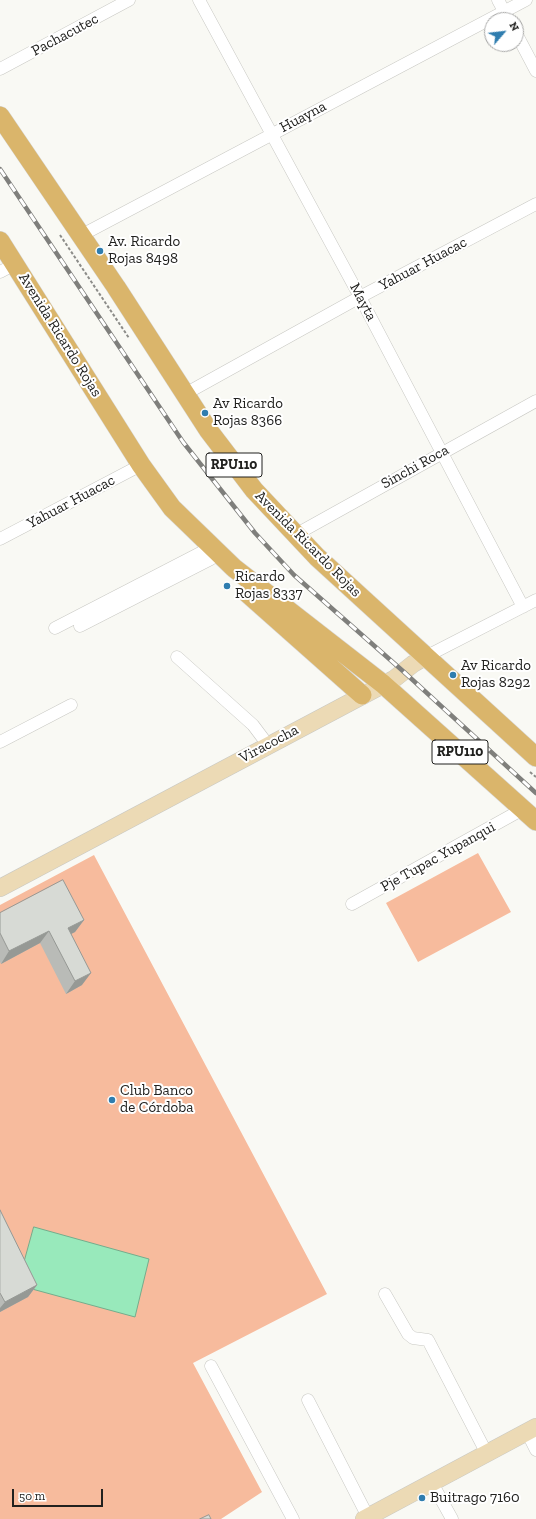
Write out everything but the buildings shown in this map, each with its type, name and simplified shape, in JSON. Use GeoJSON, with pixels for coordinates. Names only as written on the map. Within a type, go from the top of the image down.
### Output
{"type":"FeatureCollection","features":[{"type":"Feature","properties":{"kind":"main road","name":"Avenida Ricardo Rojas"},"geometry":{"type":"LineString","coordinates":[[0,116],[209,431],[240,473],[295,535],[425,657],[536,757]]}},
{"type":"Feature","properties":{"kind":"main road","name":"Avenida Ricardo Rojas"},"geometry":{"type":"LineString","coordinates":[[0,241],[7,268],[172,508],[234,568],[383,684],[530,815]]}},
{"type":"Feature","properties":{"kind":"main road"},"geometry":{"type":"LineString","coordinates":[[172,508],[190,535],[207,555],[297,639],[362,695]]}},
{"type":"Feature","properties":{"kind":"main road","name":"Viracocha"},"geometry":{"type":"LineString","coordinates":[[0,888],[383,684],[425,657]]}},
{"type":"Feature","properties":{"kind":"main road"},"geometry":{"type":"LineString","coordinates":[[366,1518],[531,1430]]}},
{"type":"Feature","properties":{"kind":"street","name":"Pachacutec"},"geometry":{"type":"LineString","coordinates":[[0,70],[129,0]]}},
{"type":"Feature","properties":{"kind":"street","name":"Mayta"},"geometry":{"type":"LineString","coordinates":[[199,0],[443,452],[524,607]]}},
{"type":"Feature","properties":{"kind":"street"},"geometry":{"type":"LineString","coordinates":[[498,0],[505,12]]}},
{"type":"Feature","properties":{"kind":"street","name":"Huayna"},"geometry":{"type":"LineString","coordinates":[[512,12],[526,0]]}},
{"type":"Feature","properties":{"kind":"street","name":"Huayna"},"geometry":{"type":"LineString","coordinates":[[80,236],[272,133],[484,27]]}},
{"type":"Feature","properties":{"kind":"street"},"geometry":{"type":"LineString","coordinates":[[524,48],[536,71]]}},
{"type":"Feature","properties":{"kind":"street","name":"Yahuar Huacac"},"geometry":{"type":"LineString","coordinates":[[185,394],[360,297],[536,204]]}},
{"type":"Feature","properties":{"kind":"street","name":"Sinchi Roca"},"geometry":{"type":"LineString","coordinates":[[295,535],[536,402]]}},
{"type":"Feature","properties":{"kind":"street","name":"Yahuar Huacac"},"geometry":{"type":"LineString","coordinates":[[0,539],[141,465]]}},
{"type":"Feature","properties":{"kind":"street"},"geometry":{"type":"LineString","coordinates":[[80,626],[207,555]]}},
{"type":"Feature","properties":{"kind":"street"},"geometry":{"type":"LineString","coordinates":[[55,628],[207,555]]}},
{"type":"Feature","properties":{"kind":"street","name":"Viracocha"},"geometry":{"type":"LineString","coordinates":[[425,657],[536,600]]}},
{"type":"Feature","properties":{"kind":"street"},"geometry":{"type":"LineString","coordinates":[[177,657],[253,726],[268,745]]}},
{"type":"Feature","properties":{"kind":"street"},"geometry":{"type":"LineString","coordinates":[[0,742],[71,706]]}},
{"type":"Feature","properties":{"kind":"street","name":"Pje Tupac Yupanqui"},"geometry":{"type":"LineString","coordinates":[[352,904],[530,815]]}},
{"type":"Feature","properties":{"kind":"street"},"geometry":{"type":"LineString","coordinates":[[385,1294],[408,1334],[413,1338],[428,1340],[487,1454]]}},
{"type":"Feature","properties":{"kind":"street"},"geometry":{"type":"LineString","coordinates":[[211,1366],[293,1519]]}},
{"type":"Feature","properties":{"kind":"street"},"geometry":{"type":"LineString","coordinates":[[308,1400],[366,1518]]}},
{"type":"Feature","properties":{"kind":"street"},"geometry":{"type":"LineString","coordinates":[[531,1430],[536,1450]]}},
{"type":"Feature","properties":{"kind":"street"},"geometry":{"type":"LineString","coordinates":[[432,1483],[452,1519]]}},
{"type":"Feature","properties":{"kind":"path"},"geometry":{"type":"LineString","coordinates":[[97,292],[115,317]]}},
{"type":"Feature","properties":{"kind":"shaded area"},"geometry":{"type":"Polygon","coordinates":[[[478,853],[511,912],[418,962],[386,903],[478,853]]]}},
{"type":"Feature","properties":{"kind":"shaded area","name":"Club Banco de Córdoba"},"geometry":{"type":"Polygon","coordinates":[[[94,855],[327,1294],[193,1363],[262,1492],[221,1519],[0,1519],[0,905],[94,855]]]}},
{"type":"Feature","properties":{"kind":"shaded area"},"geometry":{"type":"Polygon","coordinates":[[[34,1227],[149,1259],[135,1317],[32,1289],[22,1270],[34,1227]]]}},
{"type":"Feature","properties":{"kind":"railway"},"geometry":{"type":"LineString","coordinates":[[0,169],[183,442],[255,533],[294,575],[404,672],[536,793]]}},
{"type":"Feature","properties":{"kind":"place","name":"Av. Ricardo Rojas 8498"},"geometry":{"type":"Point","coordinates":[100,251]}},
{"type":"Feature","properties":{"kind":"place","name":"Av Ricardo Rojas 8366"},"geometry":{"type":"Point","coordinates":[205,413]}},
{"type":"Feature","properties":{"kind":"place","name":"Ricardo Rojas 8337"},"geometry":{"type":"Point","coordinates":[227,586]}},
{"type":"Feature","properties":{"kind":"place","name":"Av Ricardo Rojas 8292"},"geometry":{"type":"Point","coordinates":[453,675]}},
{"type":"Feature","properties":{"kind":"place","name":"Club Banco de Córdoba"},"geometry":{"type":"Point","coordinates":[112,1100]}},
{"type":"Feature","properties":{"kind":"place","name":"Buitrago 7160"},"geometry":{"type":"Point","coordinates":[422,1498]}}]}
